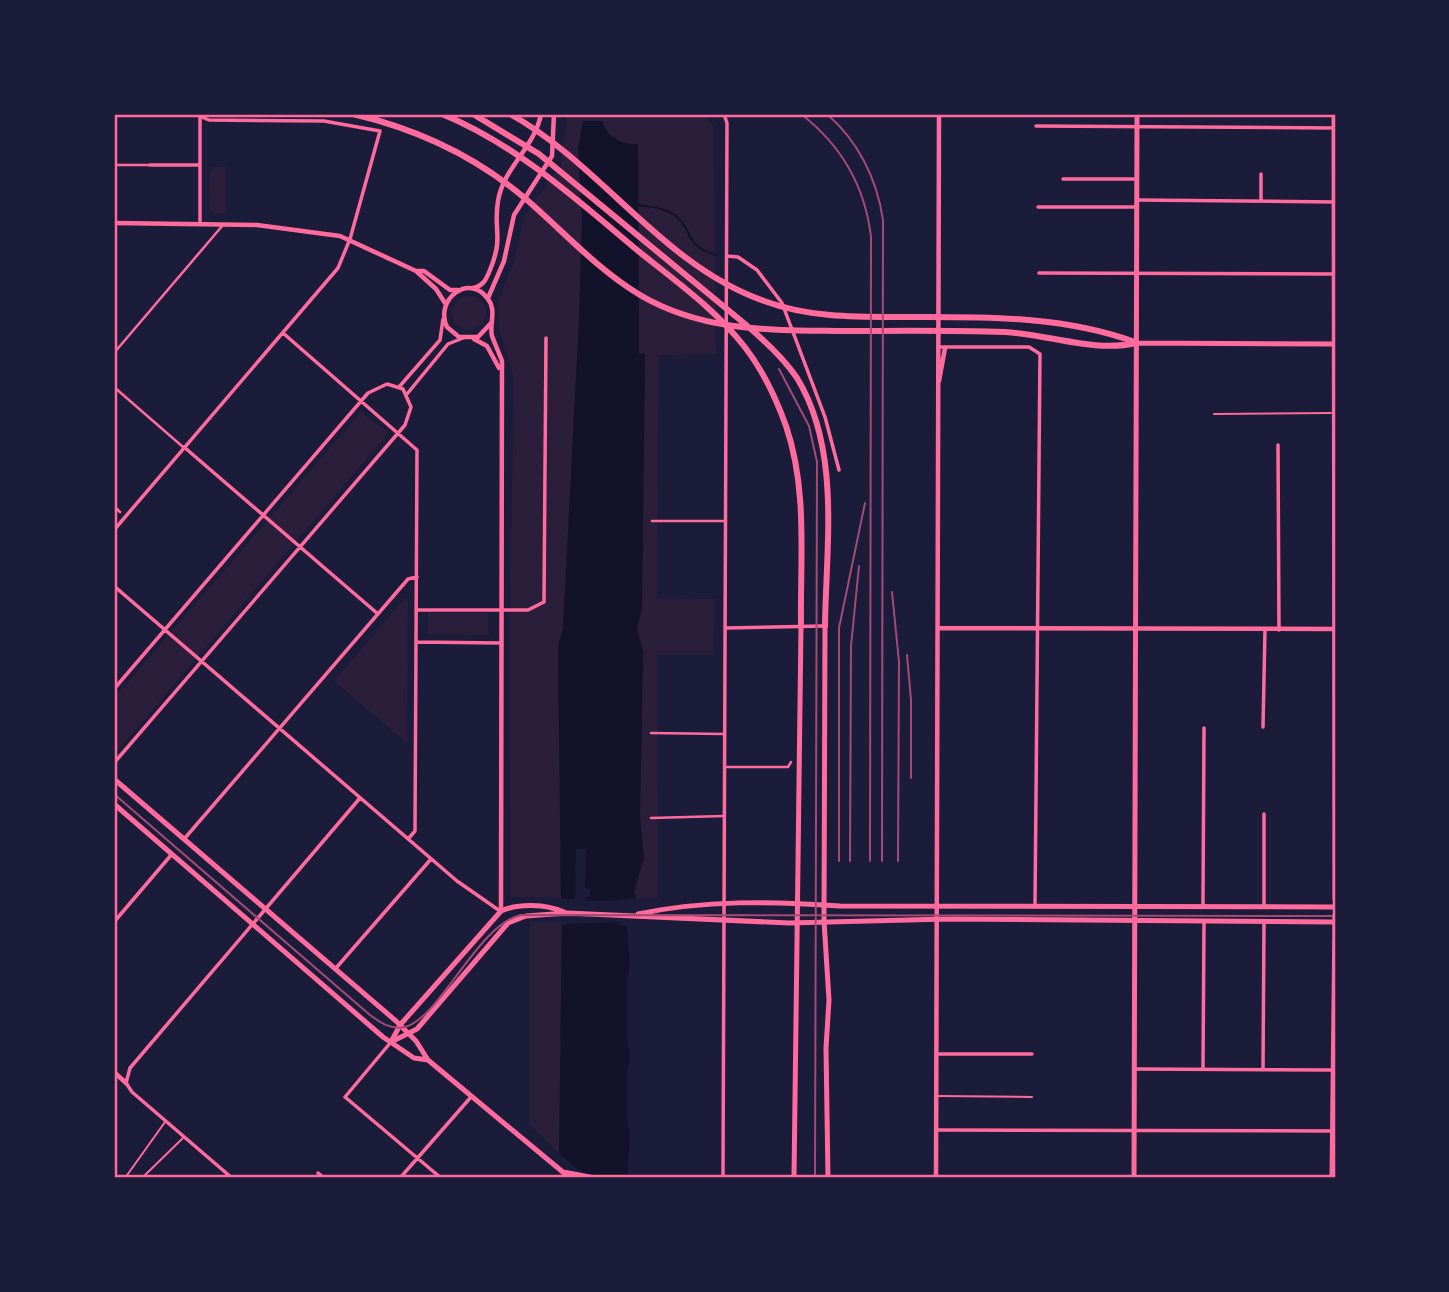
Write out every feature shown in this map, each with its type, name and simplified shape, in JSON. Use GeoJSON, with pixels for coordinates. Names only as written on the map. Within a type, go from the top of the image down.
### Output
{"type":"FeatureCollection","features":[{"type":"Feature","properties":{"kind":"highway"},"geometry":{"type":"LineString","coordinates":[[353,114],[414,132],[480,165],[516,190],[625,285],[684,316],[754,329],[1007,332],[1108,346],[1136,343]]}},
{"type":"Feature","properties":{"kind":"highway"},"geometry":{"type":"LineString","coordinates":[[442,114],[499,141],[532,163],[728,327],[757,365],[786,426],[797,469],[801,527],[801,626]]}},
{"type":"Feature","properties":{"kind":"highway"},"geometry":{"type":"LineString","coordinates":[[473,114],[505,131],[560,171],[745,324],[786,363],[806,394],[821,439],[826,527],[825,626]]}},
{"type":"Feature","properties":{"kind":"highway"},"geometry":{"type":"LineString","coordinates":[[510,114],[573,156],[696,266],[727,285],[765,302],[804,312],[844,317],[1006,317],[1070,327],[1136,343]]}},
{"type":"Feature","properties":{"kind":"main road"},"geometry":{"type":"LineString","coordinates":[[1134,1178],[1137,114]]}},
{"type":"Feature","properties":{"kind":"main road"},"geometry":{"type":"LineString","coordinates":[[1334,114],[1335,899]]}},
{"type":"Feature","properties":{"kind":"main road"},"geometry":{"type":"LineString","coordinates":[[1136,343],[1335,344]]}},
{"type":"Feature","properties":{"kind":"main road"},"geometry":{"type":"LineString","coordinates":[[794,1178],[801,626]]}},
{"type":"Feature","properties":{"kind":"main road"},"geometry":{"type":"LineString","coordinates":[[825,626],[824,921],[829,1000],[826,1068],[828,1178]]}},
{"type":"Feature","properties":{"kind":"main road"},"geometry":{"type":"LineString","coordinates":[[114,779],[400,1025],[428,1060],[567,1178]]}},
{"type":"Feature","properties":{"kind":"main road"},"geometry":{"type":"LineString","coordinates":[[114,804],[391,1042],[414,1058],[428,1060]]}},
{"type":"Feature","properties":{"kind":"main road"},"geometry":{"type":"LineString","coordinates":[[632,914],[658,909],[723,904],[1335,906]]}},
{"type":"Feature","properties":{"kind":"main road"},"geometry":{"type":"LineString","coordinates":[[391,1042],[400,1025],[500,911],[512,906],[552,907],[569,913]]}},
{"type":"Feature","properties":{"kind":"main road"},"geometry":{"type":"LineString","coordinates":[[500,911],[508,923]]}},
{"type":"Feature","properties":{"kind":"main road"},"geometry":{"type":"LineString","coordinates":[[391,1042],[410,1035],[508,923],[526,916],[569,913],[632,914],[797,923],[937,919],[1334,922]]}},
{"type":"Feature","properties":{"kind":"main road"},"geometry":{"type":"LineString","coordinates":[[1332,1178],[1335,915]]}},
{"type":"Feature","properties":{"kind":"main road"},"geometry":{"type":"LineString","coordinates":[[560,1171],[595,1178]]}},
{"type":"Feature","properties":{"kind":"street"},"geometry":{"type":"LineString","coordinates":[[114,530],[338,268],[350,239],[380,131],[324,121],[209,120],[194,114]]}},
{"type":"Feature","properties":{"kind":"street"},"geometry":{"type":"LineString","coordinates":[[416,271],[424,271],[450,290],[472,289],[486,279],[498,252],[497,207],[500,190],[535,133],[541,114]]}},
{"type":"Feature","properties":{"kind":"street"},"geometry":{"type":"LineString","coordinates":[[488,298],[504,261],[514,215],[552,156],[554,114]]}},
{"type":"Feature","properties":{"kind":"street"},"geometry":{"type":"LineString","coordinates":[[723,1178],[727,256],[727,122],[724,114]]}},
{"type":"Feature","properties":{"kind":"street"},"geometry":{"type":"LineString","coordinates":[[936,1178],[939,114]]}},
{"type":"Feature","properties":{"kind":"street"},"geometry":{"type":"LineString","coordinates":[[200,117],[200,223]]}},
{"type":"Feature","properties":{"kind":"street"},"geometry":{"type":"LineString","coordinates":[[1037,126],[1334,128]]}},
{"type":"Feature","properties":{"kind":"street"},"geometry":{"type":"LineString","coordinates":[[114,165],[200,166]]}},
{"type":"Feature","properties":{"kind":"street"},"geometry":{"type":"LineString","coordinates":[[1261,174],[1261,201]]}},
{"type":"Feature","properties":{"kind":"street"},"geometry":{"type":"LineString","coordinates":[[1063,179],[1137,179]]}},
{"type":"Feature","properties":{"kind":"street"},"geometry":{"type":"LineString","coordinates":[[1038,207],[1137,203],[1334,202]]}},
{"type":"Feature","properties":{"kind":"street"},"geometry":{"type":"LineString","coordinates":[[114,223],[200,223],[298,228],[350,239],[416,271],[440,293],[445,304],[443,320],[440,340],[399,387]]}},
{"type":"Feature","properties":{"kind":"street"},"geometry":{"type":"LineString","coordinates":[[114,353],[225,224]]}},
{"type":"Feature","properties":{"kind":"street"},"geometry":{"type":"LineString","coordinates":[[727,256],[738,257],[752,265],[773,289],[786,313],[825,417],[839,470]]}},
{"type":"Feature","properties":{"kind":"street"},"geometry":{"type":"LineString","coordinates":[[1039,273],[1335,273]]}},
{"type":"Feature","properties":{"kind":"street"},"geometry":{"type":"LineString","coordinates":[[472,289],[488,298],[493,312],[491,333],[502,361],[500,911]]}},
{"type":"Feature","properties":{"kind":"street"},"geometry":{"type":"LineString","coordinates":[[445,304],[460,290]]}},
{"type":"Feature","properties":{"kind":"street"},"geometry":{"type":"LineString","coordinates":[[443,320],[449,330],[463,338]]}},
{"type":"Feature","properties":{"kind":"street"},"geometry":{"type":"LineString","coordinates":[[407,394],[447,344],[463,338],[473,338],[486,331],[492,322]]}},
{"type":"Feature","properties":{"kind":"street"},"geometry":{"type":"LineString","coordinates":[[283,333],[398,432],[413,446],[418,456],[415,831],[408,839]]}},
{"type":"Feature","properties":{"kind":"street"},"geometry":{"type":"LineString","coordinates":[[473,338],[487,346],[500,368]]}},
{"type":"Feature","properties":{"kind":"street"},"geometry":{"type":"LineString","coordinates":[[417,610],[535,608],[544,602],[546,338]]}},
{"type":"Feature","properties":{"kind":"street"},"geometry":{"type":"LineString","coordinates":[[938,348],[1030,347],[1040,354],[1035,906]]}},
{"type":"Feature","properties":{"kind":"street"},"geometry":{"type":"LineString","coordinates":[[938,385],[945,348]]}},
{"type":"Feature","properties":{"kind":"street"},"geometry":{"type":"LineString","coordinates":[[114,689],[362,400],[377,386],[387,384],[399,387],[407,394],[411,413],[398,432],[114,763]]}},
{"type":"Feature","properties":{"kind":"street"},"geometry":{"type":"LineString","coordinates":[[114,387],[378,614]]}},
{"type":"Feature","properties":{"kind":"street"},"geometry":{"type":"LineString","coordinates":[[1278,445],[1279,630]]}},
{"type":"Feature","properties":{"kind":"street"},"geometry":{"type":"LineString","coordinates":[[114,506],[120,512]]}},
{"type":"Feature","properties":{"kind":"street"},"geometry":{"type":"LineString","coordinates":[[652,521],[726,521]]}},
{"type":"Feature","properties":{"kind":"street"},"geometry":{"type":"LineString","coordinates":[[184,839],[408,579],[417,578]]}},
{"type":"Feature","properties":{"kind":"street"},"geometry":{"type":"LineString","coordinates":[[114,586],[431,859],[500,911]]}},
{"type":"Feature","properties":{"kind":"street"},"geometry":{"type":"LineString","coordinates":[[726,628],[825,626]]}},
{"type":"Feature","properties":{"kind":"street"},"geometry":{"type":"LineString","coordinates":[[938,628],[1335,629]]}},
{"type":"Feature","properties":{"kind":"street"},"geometry":{"type":"LineString","coordinates":[[1263,727],[1265,629]]}},
{"type":"Feature","properties":{"kind":"street"},"geometry":{"type":"LineString","coordinates":[[416,642],[501,643]]}},
{"type":"Feature","properties":{"kind":"street"},"geometry":{"type":"LineString","coordinates":[[1203,905],[1204,728]]}},
{"type":"Feature","properties":{"kind":"street"},"geometry":{"type":"LineString","coordinates":[[651,733],[724,734]]}},
{"type":"Feature","properties":{"kind":"street"},"geometry":{"type":"LineString","coordinates":[[726,767],[788,766],[791,762]]}},
{"type":"Feature","properties":{"kind":"street"},"geometry":{"type":"LineString","coordinates":[[126,1083],[130,1068],[360,798]]}},
{"type":"Feature","properties":{"kind":"street"},"geometry":{"type":"LineString","coordinates":[[1264,814],[1264,906]]}},
{"type":"Feature","properties":{"kind":"street"},"geometry":{"type":"LineString","coordinates":[[650,818],[726,816]]}},
{"type":"Feature","properties":{"kind":"street"},"geometry":{"type":"LineString","coordinates":[[114,922],[172,853]]}},
{"type":"Feature","properties":{"kind":"street"},"geometry":{"type":"LineString","coordinates":[[335,969],[431,859]]}},
{"type":"Feature","properties":{"kind":"street"},"geometry":{"type":"LineString","coordinates":[[1203,920],[1203,1070]]}},
{"type":"Feature","properties":{"kind":"street"},"geometry":{"type":"LineString","coordinates":[[1263,1070],[1264,922]]}},
{"type":"Feature","properties":{"kind":"street"},"geometry":{"type":"LineString","coordinates":[[391,1042],[345,1097],[441,1178]]}},
{"type":"Feature","properties":{"kind":"street"},"geometry":{"type":"LineString","coordinates":[[937,1054],[1032,1056]]}},
{"type":"Feature","properties":{"kind":"street"},"geometry":{"type":"LineString","coordinates":[[1135,1069],[1332,1070]]}},
{"type":"Feature","properties":{"kind":"street"},"geometry":{"type":"LineString","coordinates":[[114,1072],[232,1178]]}},
{"type":"Feature","properties":{"kind":"street"},"geometry":{"type":"LineString","coordinates":[[400,1178],[471,1097]]}},
{"type":"Feature","properties":{"kind":"street"},"geometry":{"type":"LineString","coordinates":[[936,1130],[1332,1131]]}},
{"type":"Feature","properties":{"kind":"street"},"geometry":{"type":"LineString","coordinates":[[318,1173],[324,1178]]}},
{"type":"Feature","properties":{"kind":"lane"},"geometry":{"type":"LineString","coordinates":[[1214,414],[1334,413]]}},
{"type":"Feature","properties":{"kind":"lane"},"geometry":{"type":"LineString","coordinates":[[936,1096],[1032,1097]]}},
{"type":"Feature","properties":{"kind":"lane"},"geometry":{"type":"LineString","coordinates":[[125,1178],[166,1121]]}},
{"type":"Feature","properties":{"kind":"lane"},"geometry":{"type":"LineString","coordinates":[[142,1178],[185,1137]]}},
{"type":"Feature","properties":{"kind":"shaded area"},"geometry":{"type":"Polygon","coordinates":[[[567,114],[704,114],[714,127],[716,354],[659,355],[657,598],[715,599],[714,655],[657,655],[658,898],[636,898],[634,892],[644,858],[640,818],[643,652],[637,629],[642,607],[645,355],[639,354],[638,144],[623,144],[606,131],[578,148],[582,217],[579,321],[563,628],[558,647],[561,898],[510,897],[509,644],[514,379],[499,328],[498,302],[514,262],[525,215],[561,165],[567,114]]]}},
{"type":"Feature","properties":{"kind":"shaded area"},"geometry":{"type":"Polygon","coordinates":[[[583,121],[602,121],[615,139],[638,144],[639,353],[645,354],[642,607],[637,629],[643,652],[640,818],[644,858],[634,891],[636,898],[619,900],[619,925],[627,926],[630,967],[627,982],[627,1040],[630,1056],[627,1071],[627,1121],[630,1137],[627,1178],[580,1178],[581,1172],[559,1154],[562,926],[570,924],[570,899],[561,898],[558,647],[563,628],[579,321],[582,217],[578,148],[583,121]]]}},
{"type":"Feature","properties":{"kind":"shaded area"},"geometry":{"type":"Polygon","coordinates":[[[214,167],[226,167],[226,213],[215,214],[209,209],[210,173],[214,167]]]}},
{"type":"Feature","properties":{"kind":"shaded area"},"geometry":{"type":"Polygon","coordinates":[[[469,296],[481,301],[486,313],[481,325],[469,330],[457,325],[452,313],[457,301],[469,296]]]}},
{"type":"Feature","properties":{"kind":"shaded area"},"geometry":{"type":"Polygon","coordinates":[[[361,412],[386,431],[386,436],[114,755],[114,698],[361,412]]]}},
{"type":"Feature","properties":{"kind":"shaded area"},"geometry":{"type":"Polygon","coordinates":[[[405,598],[408,600],[407,743],[334,681],[405,598]]]}},
{"type":"Feature","properties":{"kind":"shaded area"},"geometry":{"type":"Polygon","coordinates":[[[428,613],[488,613],[489,635],[428,634],[428,613]]]}},
{"type":"Feature","properties":{"kind":"shaded area"},"geometry":{"type":"Polygon","coordinates":[[[530,922],[562,922],[559,1154],[530,1125],[530,922]]]}},
{"type":"Feature","properties":{"kind":"pier"},"geometry":{"type":"Polygon","coordinates":[[[576,849],[586,849],[585,888],[590,889],[590,897],[585,897],[585,901],[630,900],[630,903],[622,903],[622,922],[570,924],[570,899],[575,899],[576,849]]]}},
{"type":"Feature","properties":{"kind":"waterway"},"geometry":{"type":"LineString","coordinates":[[639,205],[659,208],[673,214],[694,243],[716,255]]}},
{"type":"Feature","properties":{"kind":"tram line"},"geometry":{"type":"LineString","coordinates":[[779,369],[809,426],[817,462],[815,1178]]}},
{"type":"Feature","properties":{"kind":"tram line"},"geometry":{"type":"LineString","coordinates":[[114,794],[370,1015],[395,1028],[405,1027],[418,1020],[432,1007],[490,935],[505,922],[521,915],[1335,916]]}},
{"type":"Feature","properties":{"kind":"railway"},"geometry":{"type":"LineString","coordinates":[[801,114],[828,139],[849,168],[863,201],[871,237],[870,861]]}},
{"type":"Feature","properties":{"kind":"railway"},"geometry":{"type":"LineString","coordinates":[[827,114],[848,136],[864,162],[876,190],[883,220],[882,861]]}},
{"type":"Feature","properties":{"kind":"railway"},"geometry":{"type":"LineString","coordinates":[[839,861],[839,628],[865,503]]}},
{"type":"Feature","properties":{"kind":"railway"},"geometry":{"type":"LineString","coordinates":[[850,861],[851,646],[859,566]]}},
{"type":"Feature","properties":{"kind":"railway"},"geometry":{"type":"LineString","coordinates":[[892,592],[899,662],[898,861]]}},
{"type":"Feature","properties":{"kind":"railway"},"geometry":{"type":"LineString","coordinates":[[907,655],[911,700],[911,778]]}}]}
